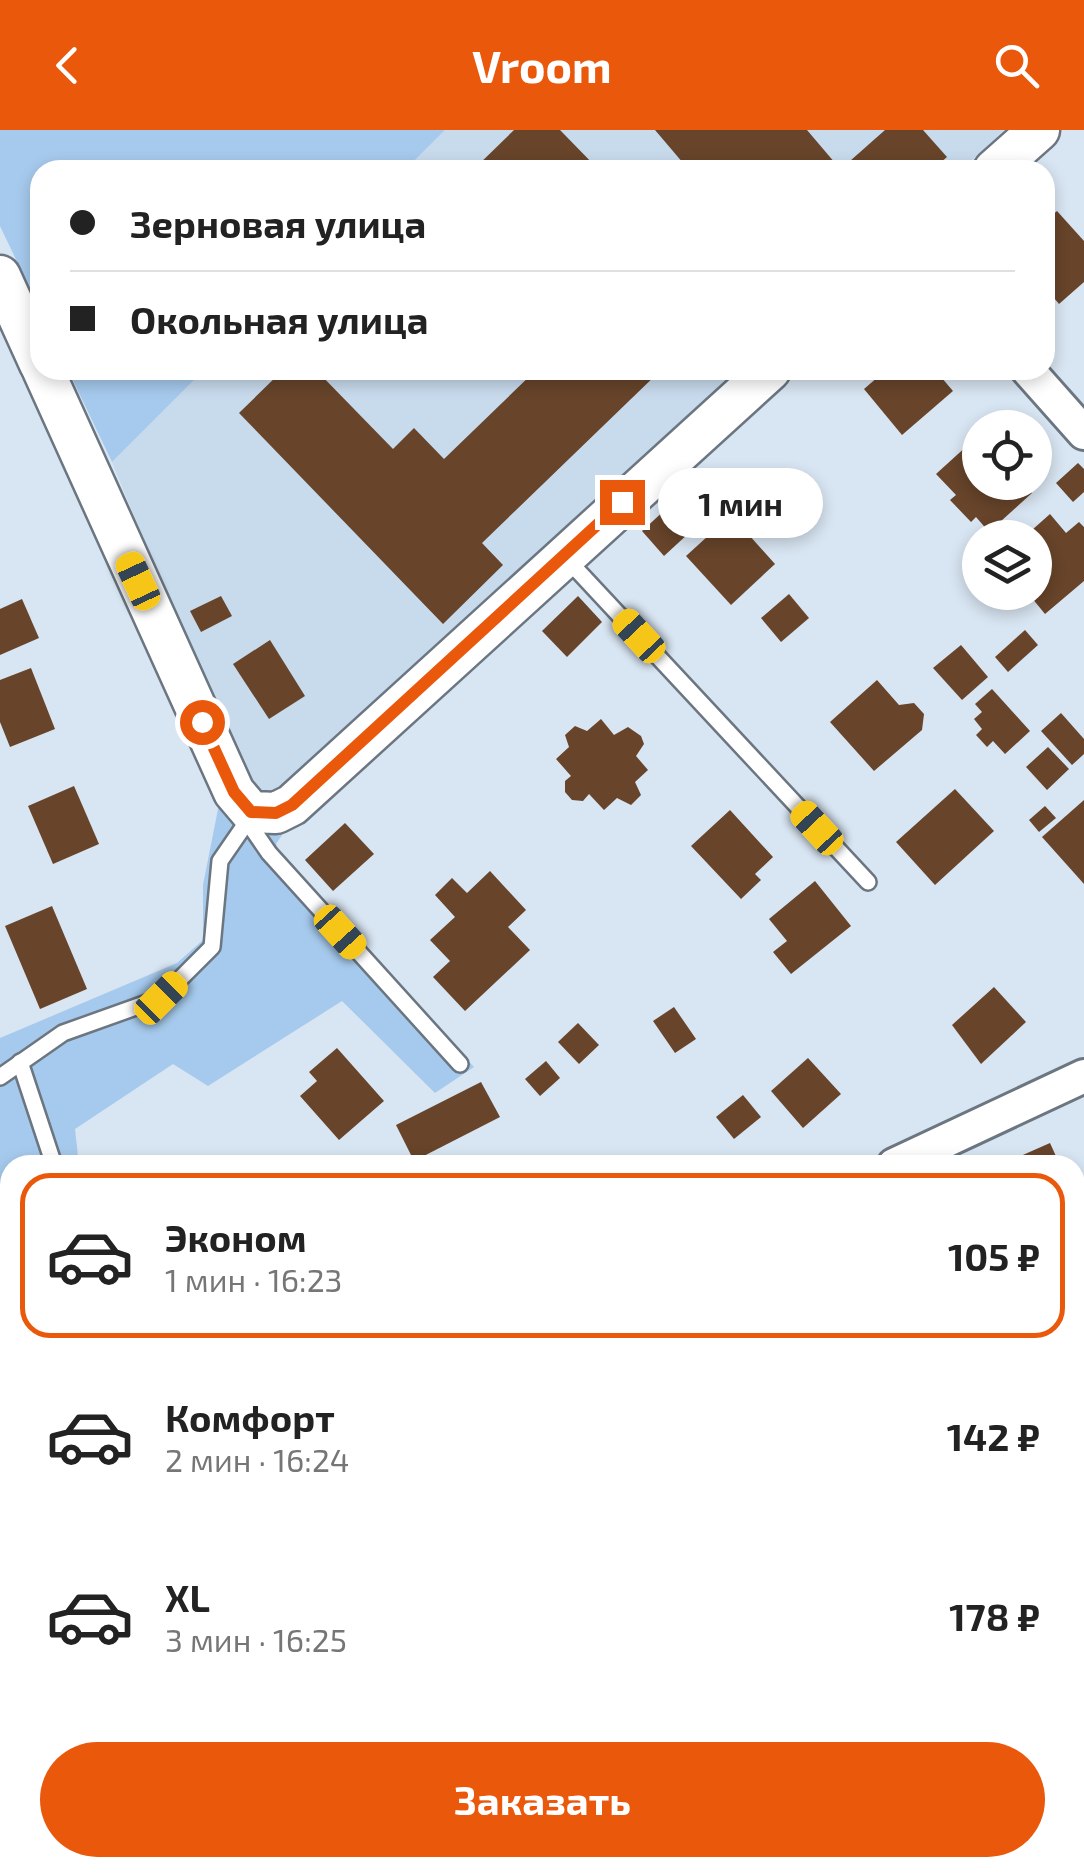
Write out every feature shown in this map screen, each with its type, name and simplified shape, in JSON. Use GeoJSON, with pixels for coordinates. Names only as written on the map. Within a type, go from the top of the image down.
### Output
{"type":"FeatureCollection","features":[{"type":"Feature","properties":{"kind":"street"},"geometry":{"type":"LineString","coordinates":[[1005,160],[1039,130]]}},
{"type":"Feature","properties":{"kind":"street"},"geometry":{"type":"LineString","coordinates":[[0,276],[30,343]]}},
{"type":"Feature","properties":{"kind":"street"},"geometry":{"type":"LineString","coordinates":[[47,380],[234,792],[250,818],[292,805],[563,554],[759,380]]}},
{"type":"Feature","properties":{"kind":"street"},"geometry":{"type":"LineString","coordinates":[[1037,380],[1084,433]]}},
{"type":"Feature","properties":{"kind":"street"},"geometry":{"type":"LineString","coordinates":[[915,1155],[1084,1076]]}},
{"type":"Feature","properties":{"kind":"lane"},"geometry":{"type":"LineString","coordinates":[[563,554],[868,882]]}},
{"type":"Feature","properties":{"kind":"lane"},"geometry":{"type":"LineString","coordinates":[[0,1078],[63,1033],[161,998],[212,946],[220,862],[232,839],[250,818],[269,853],[460,1064]]}},
{"type":"Feature","properties":{"kind":"lane"},"geometry":{"type":"LineString","coordinates":[[20,1062],[51,1155]]}},
{"type":"Feature","properties":{"kind":"shaded area"},"geometry":{"type":"Polygon","coordinates":[[[0,130],[445,130],[415,160],[30,160],[30,289],[0,226],[0,130]]]}},
{"type":"Feature","properties":{"kind":"shaded area"},"geometry":{"type":"Polygon","coordinates":[[[445,130],[1004,130],[972,160],[415,160],[445,130]]]}},
{"type":"Feature","properties":{"kind":"shaded area"},"geometry":{"type":"Polygon","coordinates":[[[73,380],[194,380],[112,462],[73,380]]]}},
{"type":"Feature","properties":{"kind":"shaded area"},"geometry":{"type":"Polygon","coordinates":[[[194,380],[731,380],[288,785],[266,796],[245,788],[112,462],[194,380]]]}},
{"type":"Feature","properties":{"kind":"shaded area"},"geometry":{"type":"Polygon","coordinates":[[[219,804],[265,828],[284,832],[276,844],[284,863],[474,1067],[435,1093],[342,1001],[208,1086],[173,1064],[75,1129],[78,1155],[0,1155],[0,1038],[177,963],[203,940],[203,885],[219,804]]]}},
{"type":"Feature","properties":{"kind":"building"},"geometry":{"type":"Polygon","coordinates":[[[514,130],[560,130],[589,160],[483,160],[514,130]]]}},
{"type":"Feature","properties":{"kind":"building"},"geometry":{"type":"Polygon","coordinates":[[[655,130],[807,130],[832,160],[680,160],[655,130]]]}},
{"type":"Feature","properties":{"kind":"building"},"geometry":{"type":"Polygon","coordinates":[[[885,130],[923,130],[947,157],[944,160],[851,160],[885,130]]]}},
{"type":"Feature","properties":{"kind":"building"},"geometry":{"type":"Polygon","coordinates":[[[1055,213],[1084,241],[1084,282],[1059,304],[1055,299],[1055,213]]]}},
{"type":"Feature","properties":{"kind":"building"},"geometry":{"type":"Polygon","coordinates":[[[273,380],[326,380],[393,449],[414,428],[444,459],[526,380],[651,380],[482,543],[503,565],[443,624],[239,413],[273,380]]]}},
{"type":"Feature","properties":{"kind":"building"},"geometry":{"type":"Polygon","coordinates":[[[874,380],[944,380],[953,391],[902,435],[864,389],[874,380]]]}},
{"type":"Feature","properties":{"kind":"building"},"geometry":{"type":"Polygon","coordinates":[[[962,450],[962,500],[1024,500],[1002,520],[969,520],[950,500],[956,495],[936,474],[962,450]]]}},
{"type":"Feature","properties":{"kind":"building"},"geometry":{"type":"Polygon","coordinates":[[[1078,463],[1084,469],[1084,492],[1073,502],[1056,483],[1078,463]]]}},
{"type":"Feature","properties":{"kind":"building"},"geometry":{"type":"Polygon","coordinates":[[[666,509],[689,533],[664,556],[642,531],[666,509]]]}},
{"type":"Feature","properties":{"kind":"building"},"geometry":{"type":"Polygon","coordinates":[[[1050,514],[1066,533],[1079,522],[1084,527],[1084,581],[1052,608],[1052,520],[1043,520],[1050,514]]]}},
{"type":"Feature","properties":{"kind":"building"},"geometry":{"type":"Polygon","coordinates":[[[731,515],[775,564],[731,605],[686,556],[731,515]]]}},
{"type":"Feature","properties":{"kind":"building"},"geometry":{"type":"Polygon","coordinates":[[[789,594],[809,618],[781,642],[761,618],[789,594]]]}},
{"type":"Feature","properties":{"kind":"building"},"geometry":{"type":"Polygon","coordinates":[[[221,596],[232,616],[201,632],[190,611],[221,596]]]}},
{"type":"Feature","properties":{"kind":"building"},"geometry":{"type":"Polygon","coordinates":[[[578,596],[602,622],[567,657],[542,631],[578,596]]]}},
{"type":"Feature","properties":{"kind":"building"},"geometry":{"type":"Polygon","coordinates":[[[22,599],[39,638],[0,655],[0,609],[22,599]]]}},
{"type":"Feature","properties":{"kind":"building"},"geometry":{"type":"Polygon","coordinates":[[[1025,630],[1038,645],[1008,672],[995,657],[1025,630]]]}},
{"type":"Feature","properties":{"kind":"building"},"geometry":{"type":"Polygon","coordinates":[[[270,640],[305,696],[269,719],[233,664],[270,640]]]}},
{"type":"Feature","properties":{"kind":"building"},"geometry":{"type":"Polygon","coordinates":[[[961,645],[988,677],[962,700],[933,668],[961,645]]]}},
{"type":"Feature","properties":{"kind":"building"},"geometry":{"type":"Polygon","coordinates":[[[31,668],[55,729],[10,747],[0,722],[0,680],[31,668]]]}},
{"type":"Feature","properties":{"kind":"building"},"geometry":{"type":"Polygon","coordinates":[[[877,680],[899,705],[914,703],[924,714],[922,730],[874,771],[830,722],[877,680]]]}},
{"type":"Feature","properties":{"kind":"building"},"geometry":{"type":"Polygon","coordinates":[[[992,689],[1030,731],[1005,754],[993,741],[987,747],[976,735],[982,729],[974,719],[982,712],[975,704],[992,689]]]}},
{"type":"Feature","properties":{"kind":"building"},"geometry":{"type":"Polygon","coordinates":[[[1061,713],[1084,739],[1084,754],[1072,765],[1041,731],[1061,713]]]}},
{"type":"Feature","properties":{"kind":"building"},"geometry":{"type":"Polygon","coordinates":[[[601,719],[614,735],[628,727],[641,736],[644,744],[636,756],[648,770],[635,782],[641,795],[631,805],[617,798],[604,810],[589,794],[583,801],[572,800],[565,792],[565,781],[571,776],[556,759],[569,747],[565,735],[575,726],[587,731],[601,719]]]}},
{"type":"Feature","properties":{"kind":"building"},"geometry":{"type":"Polygon","coordinates":[[[1048,747],[1069,769],[1047,790],[1026,767],[1048,747]]]}},
{"type":"Feature","properties":{"kind":"building"},"geometry":{"type":"Polygon","coordinates":[[[74,786],[99,844],[53,864],[28,806],[74,786]]]}},
{"type":"Feature","properties":{"kind":"building"},"geometry":{"type":"Polygon","coordinates":[[[955,789],[994,831],[935,885],[896,842],[955,789]]]}},
{"type":"Feature","properties":{"kind":"building"},"geometry":{"type":"Polygon","coordinates":[[[1084,800],[1084,884],[1042,837],[1084,800]]]}},
{"type":"Feature","properties":{"kind":"building"},"geometry":{"type":"Polygon","coordinates":[[[1045,806],[1056,818],[1039,832],[1029,820],[1045,806]]]}},
{"type":"Feature","properties":{"kind":"building"},"geometry":{"type":"Polygon","coordinates":[[[730,810],[773,857],[755,874],[761,880],[741,899],[691,846],[730,810]]]}},
{"type":"Feature","properties":{"kind":"building"},"geometry":{"type":"Polygon","coordinates":[[[345,823],[374,854],[333,891],[305,860],[345,823]]]}},
{"type":"Feature","properties":{"kind":"building"},"geometry":{"type":"Polygon","coordinates":[[[490,871],[526,910],[508,927],[530,950],[465,1011],[433,977],[450,961],[430,940],[455,917],[435,895],[452,878],[467,893],[490,871]]]}},
{"type":"Feature","properties":{"kind":"building"},"geometry":{"type":"Polygon","coordinates":[[[815,881],[851,926],[791,974],[773,952],[787,941],[769,919],[815,881]]]}},
{"type":"Feature","properties":{"kind":"building"},"geometry":{"type":"Polygon","coordinates":[[[52,906],[87,989],[40,1009],[5,926],[52,906]]]}},
{"type":"Feature","properties":{"kind":"building"},"geometry":{"type":"Polygon","coordinates":[[[994,987],[1026,1022],[981,1064],[952,1025],[994,987]]]}},
{"type":"Feature","properties":{"kind":"building"},"geometry":{"type":"Polygon","coordinates":[[[674,1007],[696,1039],[675,1053],[653,1021],[674,1007]]]}},
{"type":"Feature","properties":{"kind":"building"},"geometry":{"type":"Polygon","coordinates":[[[578,1023],[599,1045],[579,1064],[558,1042],[578,1023]]]}},
{"type":"Feature","properties":{"kind":"building"},"geometry":{"type":"Polygon","coordinates":[[[337,1048],[384,1101],[339,1140],[300,1096],[317,1081],[309,1072],[337,1048]]]}},
{"type":"Feature","properties":{"kind":"building"},"geometry":{"type":"Polygon","coordinates":[[[808,1058],[841,1094],[803,1128],[771,1091],[808,1058]]]}},
{"type":"Feature","properties":{"kind":"building"},"geometry":{"type":"Polygon","coordinates":[[[546,1061],[560,1078],[540,1096],[525,1079],[546,1061]]]}},
{"type":"Feature","properties":{"kind":"building"},"geometry":{"type":"Polygon","coordinates":[[[481,1082],[500,1117],[426,1155],[411,1155],[396,1125],[481,1082]]]}},
{"type":"Feature","properties":{"kind":"building"},"geometry":{"type":"Polygon","coordinates":[[[743,1095],[761,1117],[734,1139],[716,1117],[743,1095]]]}},
{"type":"Feature","properties":{"kind":"building"},"geometry":{"type":"Polygon","coordinates":[[[1050,1143],[1055,1155],[1023,1155],[1050,1143]]]}},
{"type":"Feature","properties":{"kind":"route"},"geometry":{"type":"LineString","coordinates":[[202,722],[234,792],[251,812],[276,813],[292,805],[622,502]]}}]}
